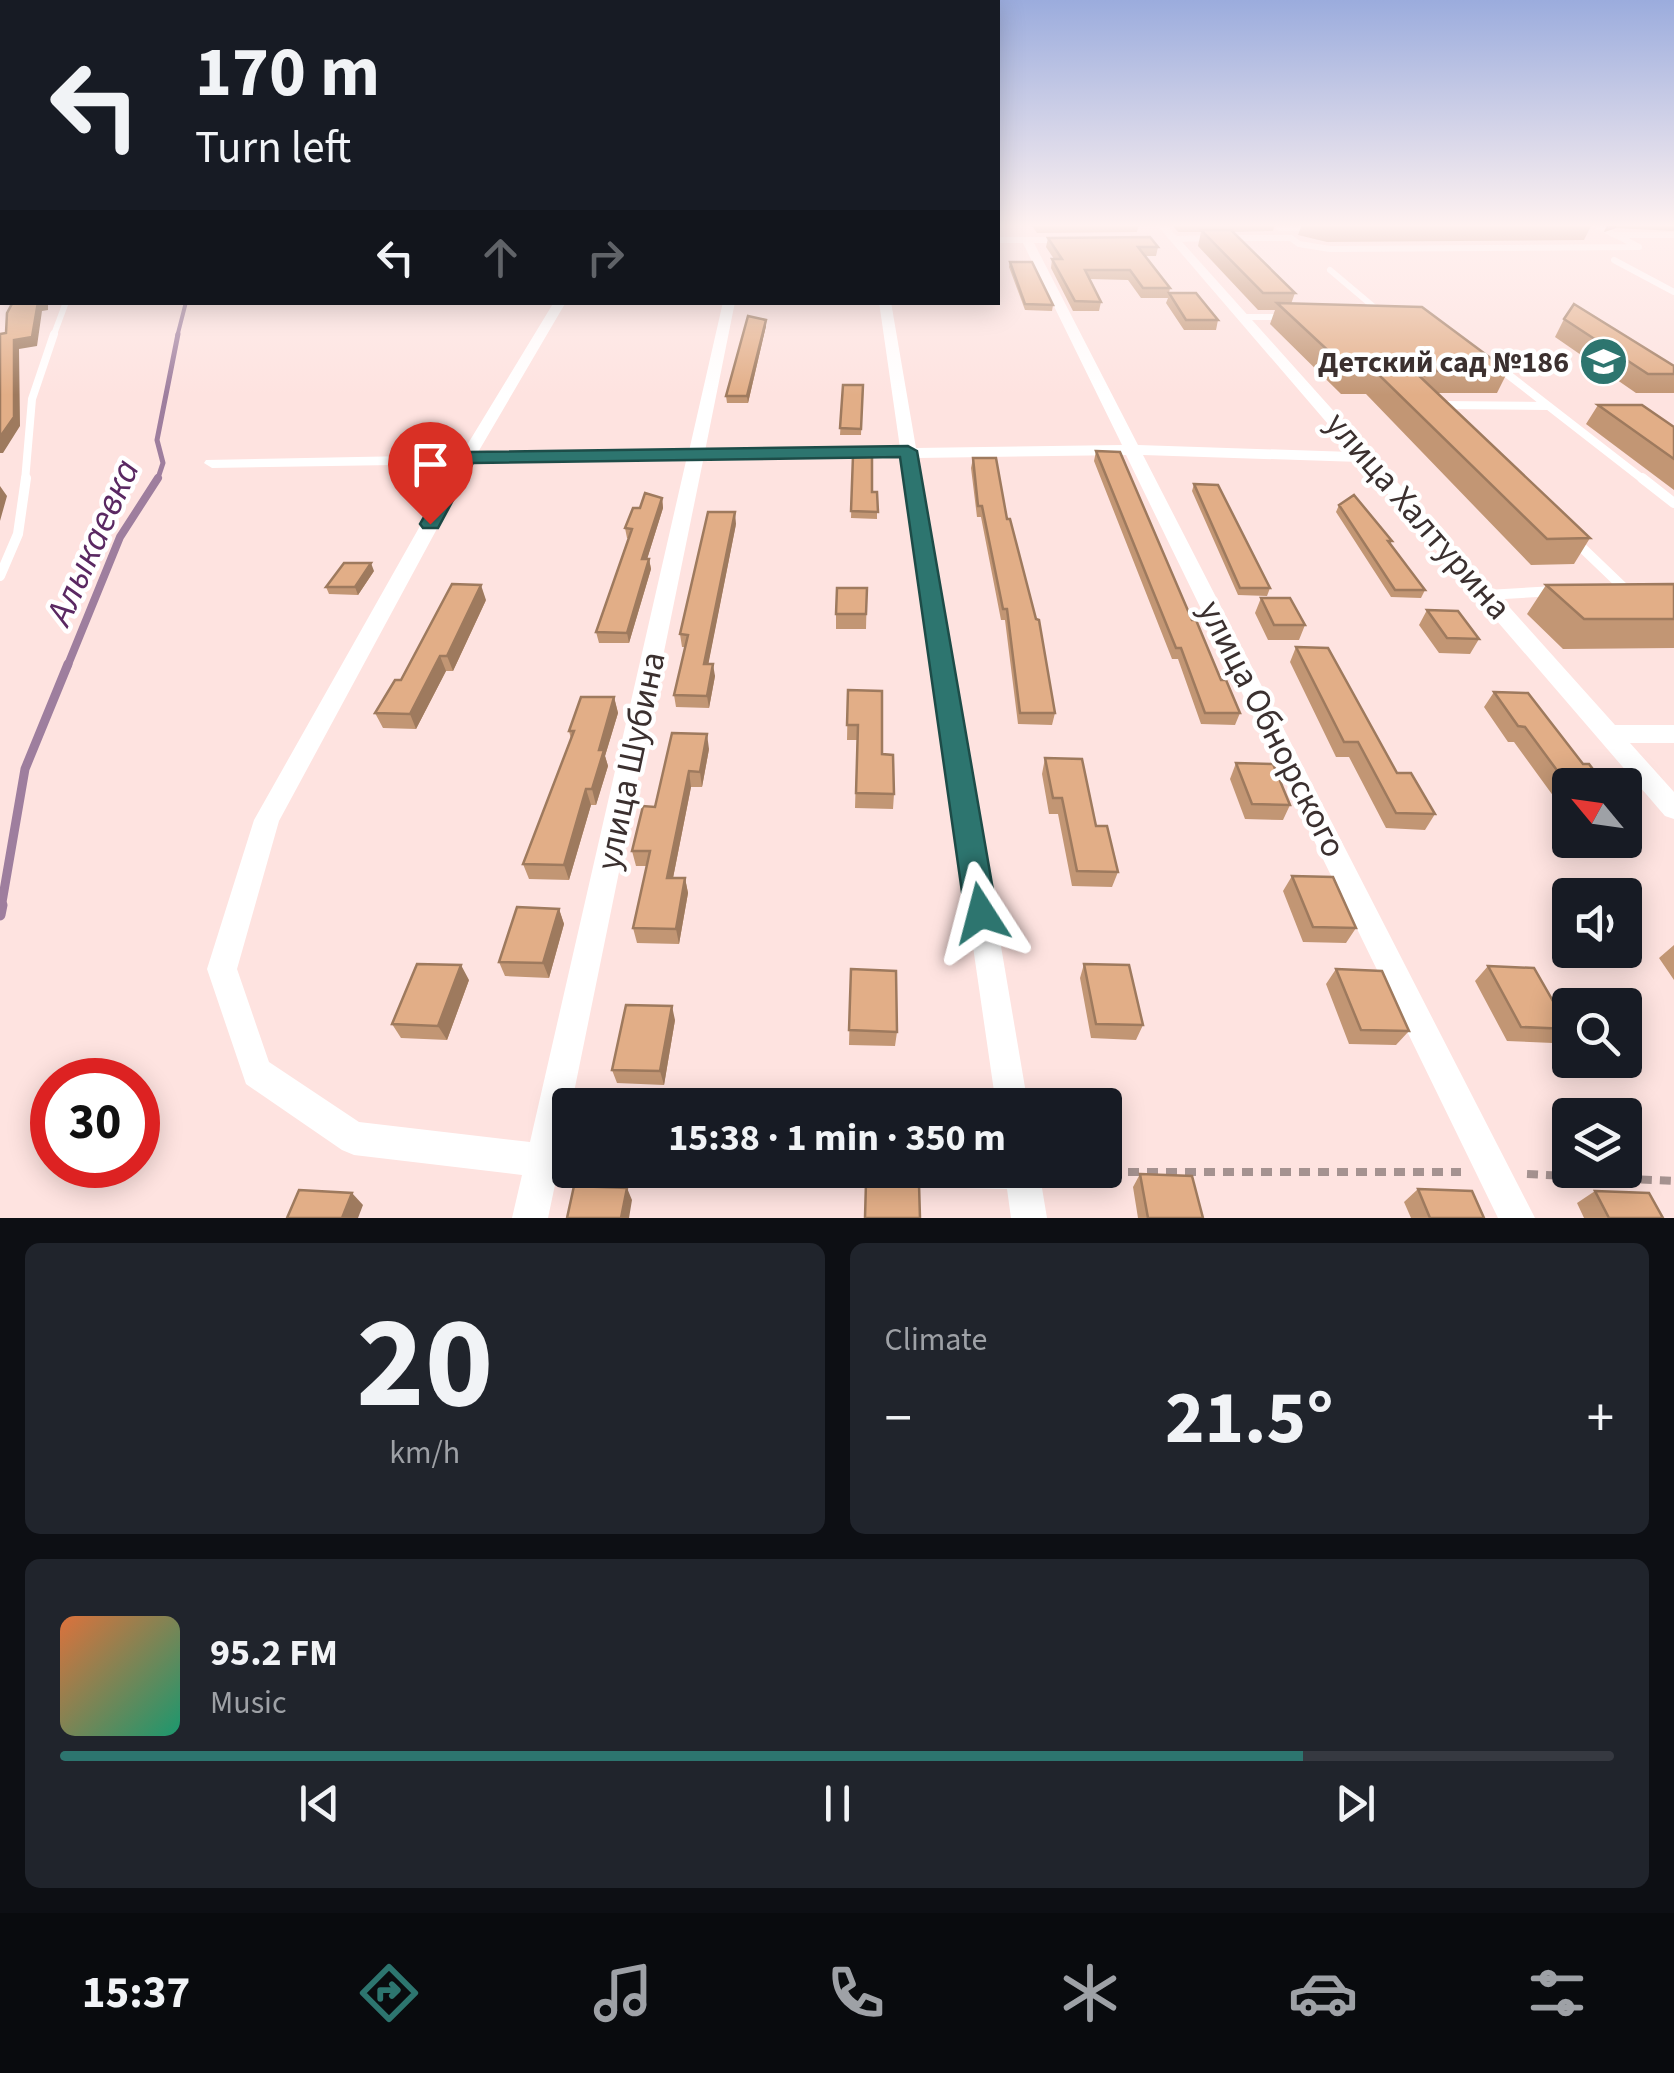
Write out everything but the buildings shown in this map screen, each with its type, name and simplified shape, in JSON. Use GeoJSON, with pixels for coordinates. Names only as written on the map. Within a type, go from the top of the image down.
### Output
{"type":"FeatureCollection","features":[{"type":"Feature","properties":{"kind":"street","name":"улица Обнорского"},"geometry":{"type":"LineString","coordinates":[[1047,281],[1517,1218]]}},
{"type":"Feature","properties":{"kind":"street","name":"улица Халтурина"},"geometry":{"type":"LineString","coordinates":[[1209,281],[1674,809]]}},
{"type":"Feature","properties":{"kind":"street"},"geometry":{"type":"LineString","coordinates":[[552,1163],[354,1138],[257,1072],[222,969],[267,820],[467,458],[558,305]]}},
{"type":"Feature","properties":{"kind":"street","name":"улица Шубина"},"geometry":{"type":"LineString","coordinates":[[572,1088],[728,305]]}},
{"type":"Feature","properties":{"kind":"street"},"geometry":{"type":"LineString","coordinates":[[886,305],[1009,1088]]}},
{"type":"Feature","properties":{"kind":"street"},"geometry":{"type":"LineString","coordinates":[[212,463],[908,451],[1131,450],[1366,457]]}},
{"type":"Feature","properties":{"kind":"street"},"geometry":{"type":"LineString","coordinates":[[1610,734],[1674,734]]}},
{"type":"Feature","properties":{"kind":"street","name":"улица Шубина"},"geometry":{"type":"LineString","coordinates":[[530,1218],[552,1174]]}},
{"type":"Feature","properties":{"kind":"street"},"geometry":{"type":"LineString","coordinates":[[1025,1188],[1029,1218]]}},
{"type":"Feature","properties":{"kind":"lane"},"geometry":{"type":"LineString","coordinates":[[1343,281],[1387,318],[1369,318]]}},
{"type":"Feature","properties":{"kind":"lane"},"geometry":{"type":"LineString","coordinates":[[0,576],[9,561],[26,506],[32,400],[65,305]]}},
{"type":"Feature","properties":{"kind":"lane"},"geometry":{"type":"LineString","coordinates":[[1245,317],[1296,317]]}},
{"type":"Feature","properties":{"kind":"lane"},"geometry":{"type":"LineString","coordinates":[[1487,358],[1674,504]]}},
{"type":"Feature","properties":{"kind":"lane"},"geometry":{"type":"LineString","coordinates":[[1447,418],[1434,405],[1549,406]]}},
{"type":"Feature","properties":{"kind":"lane"},"geometry":{"type":"LineString","coordinates":[[1569,535],[1624,587]]}},
{"type":"Feature","properties":{"kind":"lane"},"geometry":{"type":"LineString","coordinates":[[1604,588],[1640,587]]}},
{"type":"Feature","properties":{"kind":"lane"},"geometry":{"type":"LineString","coordinates":[[1486,595],[1564,590]]}},
{"type":"Feature","properties":{"kind":"path"},"geometry":{"type":"LineString","coordinates":[[1122,1171],[1494,1172],[1674,1181]]}},
{"type":"Feature","properties":{"kind":"waterway","name":"Алыкаевка"},"geometry":{"type":"LineString","coordinates":[[177,337],[185,305]]}},
{"type":"Feature","properties":{"kind":"waterway","name":"Алыкаевка"},"geometry":{"type":"LineString","coordinates":[[158,478],[163,463],[157,440],[178,334]]}},
{"type":"Feature","properties":{"kind":"waterway","name":"Алыкаевка"},"geometry":{"type":"LineString","coordinates":[[67,667],[120,537],[158,478]]}},
{"type":"Feature","properties":{"kind":"waterway","name":"Алыкаевка"},"geometry":{"type":"LineString","coordinates":[[1,908],[25,769],[68,664]]}},
{"type":"Feature","properties":{"kind":"waterway","name":"Алыкаевка"},"geometry":{"type":"LineString","coordinates":[[0,915],[2,905]]}},
{"type":"Feature","properties":{"kind":"place","name":"Детский сад №186"},"geometry":{"type":"Point","coordinates":[1604,362]}},
{"type":"Feature","properties":{"kind":"route"},"geometry":{"type":"LineString","coordinates":[[430,524],[467,458],[908,451],[981,913]]}}]}
